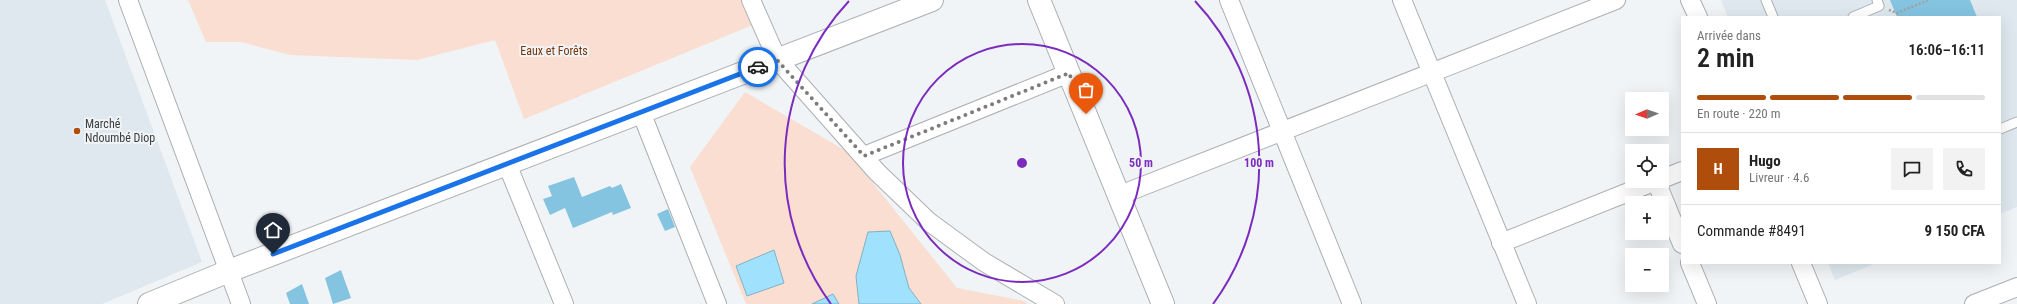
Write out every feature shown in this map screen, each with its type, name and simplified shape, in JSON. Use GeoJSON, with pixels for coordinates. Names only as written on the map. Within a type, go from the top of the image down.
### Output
{"type":"FeatureCollection","features":[{"type":"Feature","properties":{"kind":"street"},"geometry":{"type":"LineString","coordinates":[[128,0],[241,304]]}},
{"type":"Feature","properties":{"kind":"street"},"geometry":{"type":"LineString","coordinates":[[751,0],[777,60],[864,156],[928,220],[984,262],[1055,304]]}},
{"type":"Feature","properties":{"kind":"street"},"geometry":{"type":"LineString","coordinates":[[149,304],[229,271],[932,0]]}},
{"type":"Feature","properties":{"kind":"street"},"geometry":{"type":"LineString","coordinates":[[1039,0],[1120,195],[1163,304]]}},
{"type":"Feature","properties":{"kind":"street"},"geometry":{"type":"LineString","coordinates":[[1229,0],[1352,304]]}},
{"type":"Feature","properties":{"kind":"street"},"geometry":{"type":"LineString","coordinates":[[1402,0],[1526,304]]}},
{"type":"Feature","properties":{"kind":"street"},"geometry":{"type":"LineString","coordinates":[[1120,195],[1282,130],[1432,73],[1616,0]]}},
{"type":"Feature","properties":{"kind":"street"},"geometry":{"type":"LineString","coordinates":[[1690,0],[1698,16]]}},
{"type":"Feature","properties":{"kind":"street"},"geometry":{"type":"LineString","coordinates":[[864,156],[1069,73]]}},
{"type":"Feature","properties":{"kind":"street"},"geometry":{"type":"LineString","coordinates":[[641,112],[718,304]]}},
{"type":"Feature","properties":{"kind":"street"},"geometry":{"type":"LineString","coordinates":[[507,164],[564,304]]}},
{"type":"Feature","properties":{"kind":"street"},"geometry":{"type":"LineString","coordinates":[[1669,176],[1681,171]]}},
{"type":"Feature","properties":{"kind":"street"},"geometry":{"type":"LineString","coordinates":[[1501,243],[1656,181],[1681,242]]}},
{"type":"Feature","properties":{"kind":"street"},"geometry":{"type":"LineString","coordinates":[[1690,264],[1706,304]]}},
{"type":"Feature","properties":{"kind":"street"},"geometry":{"type":"LineString","coordinates":[[1801,264],[1818,304]]}},
{"type":"Feature","properties":{"kind":"street"},"geometry":{"type":"LineString","coordinates":[[1974,304],[2017,287]]}},
{"type":"Feature","properties":{"kind":"lane"},"geometry":{"type":"LineString","coordinates":[[1766,0],[1773,16]]}},
{"type":"Feature","properties":{"kind":"lane"},"geometry":{"type":"LineString","coordinates":[[1855,16],[1878,3]]}},
{"type":"Feature","properties":{"kind":"lane"},"geometry":{"type":"LineString","coordinates":[[2001,129],[2017,122]]}},
{"type":"Feature","properties":{"kind":"path"},"geometry":{"type":"LineString","coordinates":[[1878,3],[1897,14],[1930,0]]}},
{"type":"Feature","properties":{"kind":"shaded area","name":"Marché Ndoumbé Diop"},"geometry":{"type":"Polygon","coordinates":[[[0,0],[105,0],[202,262],[102,304],[0,304],[0,0]]]}},
{"type":"Feature","properties":{"kind":"shaded area"},"geometry":{"type":"Polygon","coordinates":[[[1721,0],[2017,0],[2017,207],[2001,214],[2001,16],[1728,16],[1721,0]]]}},
{"type":"Feature","properties":{"kind":"shaded area"},"geometry":{"type":"Polygon","coordinates":[[[1828,264],[1874,264],[1835,280],[1828,264]]]}},
{"type":"Feature","properties":{"kind":"green space","name":"Eaux et Forêts"},"geometry":{"type":"Polygon","coordinates":[[[188,0],[749,0],[760,22],[524,119],[495,40],[417,60],[290,55],[241,42],[206,42],[188,0]]]}},
{"type":"Feature","properties":{"kind":"green space"},"geometry":{"type":"Polygon","coordinates":[[[745,92],[848,152],[957,288],[1024,301],[1028,304],[746,304],[690,167],[745,92]]]}},
{"type":"Feature","properties":{"kind":"water"},"geometry":{"type":"Polygon","coordinates":[[[890,231],[900,255],[909,288],[921,304],[859,304],[856,276],[868,232],[890,231]]]}},
{"type":"Feature","properties":{"kind":"water"},"geometry":{"type":"Polygon","coordinates":[[[774,250],[784,283],[747,296],[736,266],[774,250]]]}},
{"type":"Feature","properties":{"kind":"water"},"geometry":{"type":"Polygon","coordinates":[[[833,294],[839,304],[812,304],[833,294]]]}},
{"type":"Feature","properties":{"kind":"building"},"geometry":{"type":"Polygon","coordinates":[[[1890,0],[1970,0],[1977,16],[1897,16],[1890,0]]]}},
{"type":"Feature","properties":{"kind":"building"},"geometry":{"type":"Polygon","coordinates":[[[574,177],[582,197],[610,186],[612,188],[621,184],[631,208],[613,215],[612,212],[573,228],[565,208],[550,215],[543,199],[552,196],[548,186],[574,177]]]}},
{"type":"Feature","properties":{"kind":"building"},"geometry":{"type":"Polygon","coordinates":[[[668,209],[675,227],[665,231],[657,214],[668,209]]]}},
{"type":"Feature","properties":{"kind":"building"},"geometry":{"type":"Polygon","coordinates":[[[341,270],[351,298],[333,304],[325,278],[341,270]]]}},
{"type":"Feature","properties":{"kind":"building"},"geometry":{"type":"Polygon","coordinates":[[[302,284],[309,304],[290,304],[286,293],[302,284]]]}},
{"type":"Feature","properties":{"kind":"way so far"},"geometry":{"type":"LineString","coordinates":[[758,67],[777,60],[864,156],[1069,73],[1086,114]]}},
{"type":"Feature","properties":{"kind":"place","name":"Marché Ndoumbé Diop"},"geometry":{"type":"Point","coordinates":[77,131]}},
{"type":"Feature","properties":{"kind":"route"},"geometry":{"type":"LineString","coordinates":[[273,254],[758,67]]}}]}
